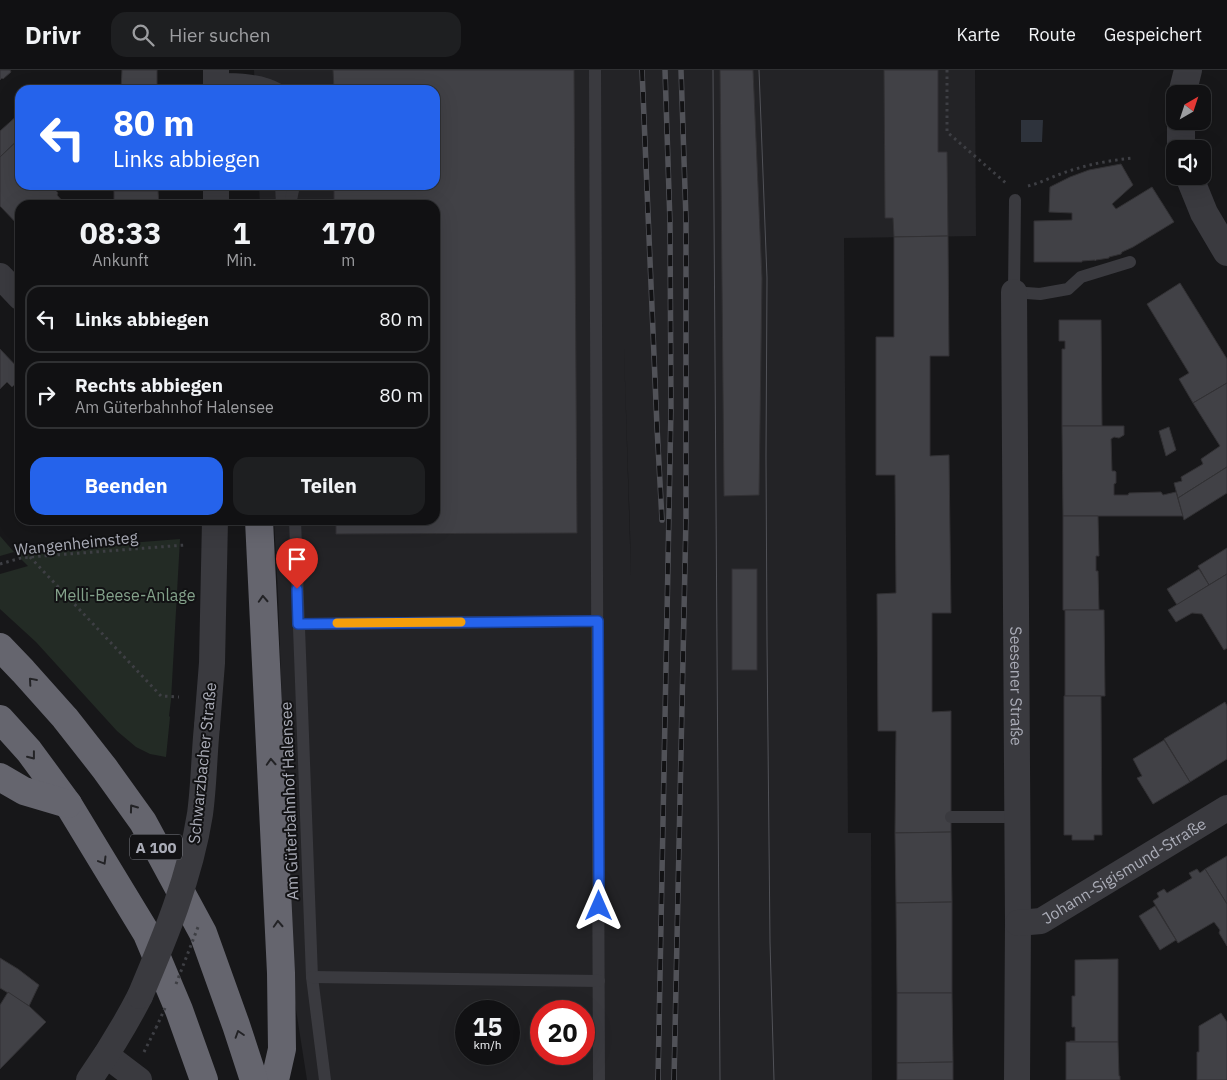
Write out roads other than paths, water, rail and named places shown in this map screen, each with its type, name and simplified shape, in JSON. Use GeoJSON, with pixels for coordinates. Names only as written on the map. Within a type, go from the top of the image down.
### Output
{"type":"FeatureCollection","features":[{"type":"Feature","properties":{"kind":"highway"},"geometry":{"type":"LineString","coordinates":[[259,525],[281,973],[282,1049],[275,1080]]}},
{"type":"Feature","properties":{"kind":"highway","name":"A 100"},"geometry":{"type":"LineString","coordinates":[[0,647],[65,718],[143,822],[203,933],[254,1080]]}},
{"type":"Feature","properties":{"kind":"highway","name":"A 100"},"geometry":{"type":"LineString","coordinates":[[0,719],[29,751],[68,804],[147,934],[179,1010],[204,1080]]}},
{"type":"Feature","properties":{"kind":"highway"},"geometry":{"type":"LineString","coordinates":[[0,777],[24,791],[68,804]]}},
{"type":"Feature","properties":{"kind":"street"},"geometry":{"type":"LineString","coordinates":[[1184,85],[1188,70]]}},
{"type":"Feature","properties":{"kind":"street"},"geometry":{"type":"LineString","coordinates":[[1193,185],[1204,213],[1227,252]]}},
{"type":"Feature","properties":{"kind":"street"},"geometry":{"type":"LineString","coordinates":[[0,276],[15,292]]}},
{"type":"Feature","properties":{"kind":"street","name":"Seesener Straße"},"geometry":{"type":"LineString","coordinates":[[1014,292],[1018,922],[1017,1080]]}},
{"type":"Feature","properties":{"kind":"street","name":"Schwarzbacher Straße"},"geometry":{"type":"LineString","coordinates":[[89,1080],[106,1056],[140,996],[181,895],[192,855],[200,814],[212,663],[215,525]]}},
{"type":"Feature","properties":{"kind":"street","name":"Johann-Sigismund-Straße"},"geometry":{"type":"LineString","coordinates":[[1018,922],[1041,922],[1227,808]]}},
{"type":"Feature","properties":{"kind":"street"},"geometry":{"type":"LineString","coordinates":[[106,1056],[140,1069]]}},
{"type":"Feature","properties":{"kind":"lane"},"geometry":{"type":"LineString","coordinates":[[595,70],[599,1080]]}},
{"type":"Feature","properties":{"kind":"lane"},"geometry":{"type":"LineString","coordinates":[[216,80],[252,80],[271,85]]}},
{"type":"Feature","properties":{"kind":"lane"},"geometry":{"type":"LineString","coordinates":[[1015,195],[1014,292],[1040,294],[1068,289],[1081,277],[1130,262]]}},
{"type":"Feature","properties":{"kind":"lane","name":"Am Güterbahnhof Halensee"},"geometry":{"type":"LineString","coordinates":[[294,525],[312,977],[325,1080]]}},
{"type":"Feature","properties":{"kind":"lane"},"geometry":{"type":"LineString","coordinates":[[298,624],[598,621]]}},
{"type":"Feature","properties":{"kind":"lane"},"geometry":{"type":"LineString","coordinates":[[951,817],[1017,817]]}},
{"type":"Feature","properties":{"kind":"lane"},"geometry":{"type":"LineString","coordinates":[[312,977],[599,981]]}},
{"type":"Feature","properties":{"kind":"tram line"},"geometry":{"type":"LineString","coordinates":[[713,70],[720,1080]]}},
{"type":"Feature","properties":{"kind":"tram line"},"geometry":{"type":"LineString","coordinates":[[759,70],[767,278],[767,641],[770,942],[774,1080]]}},
{"type":"Feature","properties":{"kind":"railway"},"geometry":{"type":"LineString","coordinates":[[642,70],[662,520]]}},
{"type":"Feature","properties":{"kind":"railway"},"geometry":{"type":"LineString","coordinates":[[658,1080],[671,408],[670,223],[665,70]]}},
{"type":"Feature","properties":{"kind":"railway"},"geometry":{"type":"LineString","coordinates":[[674,1080],[686,518],[686,219],[681,70]]}},
{"type":"Feature","properties":{"kind":"park label","name":"Melli-Beese-Anlage"},"geometry":{"type":"Point","coordinates":[125,595]}}]}
